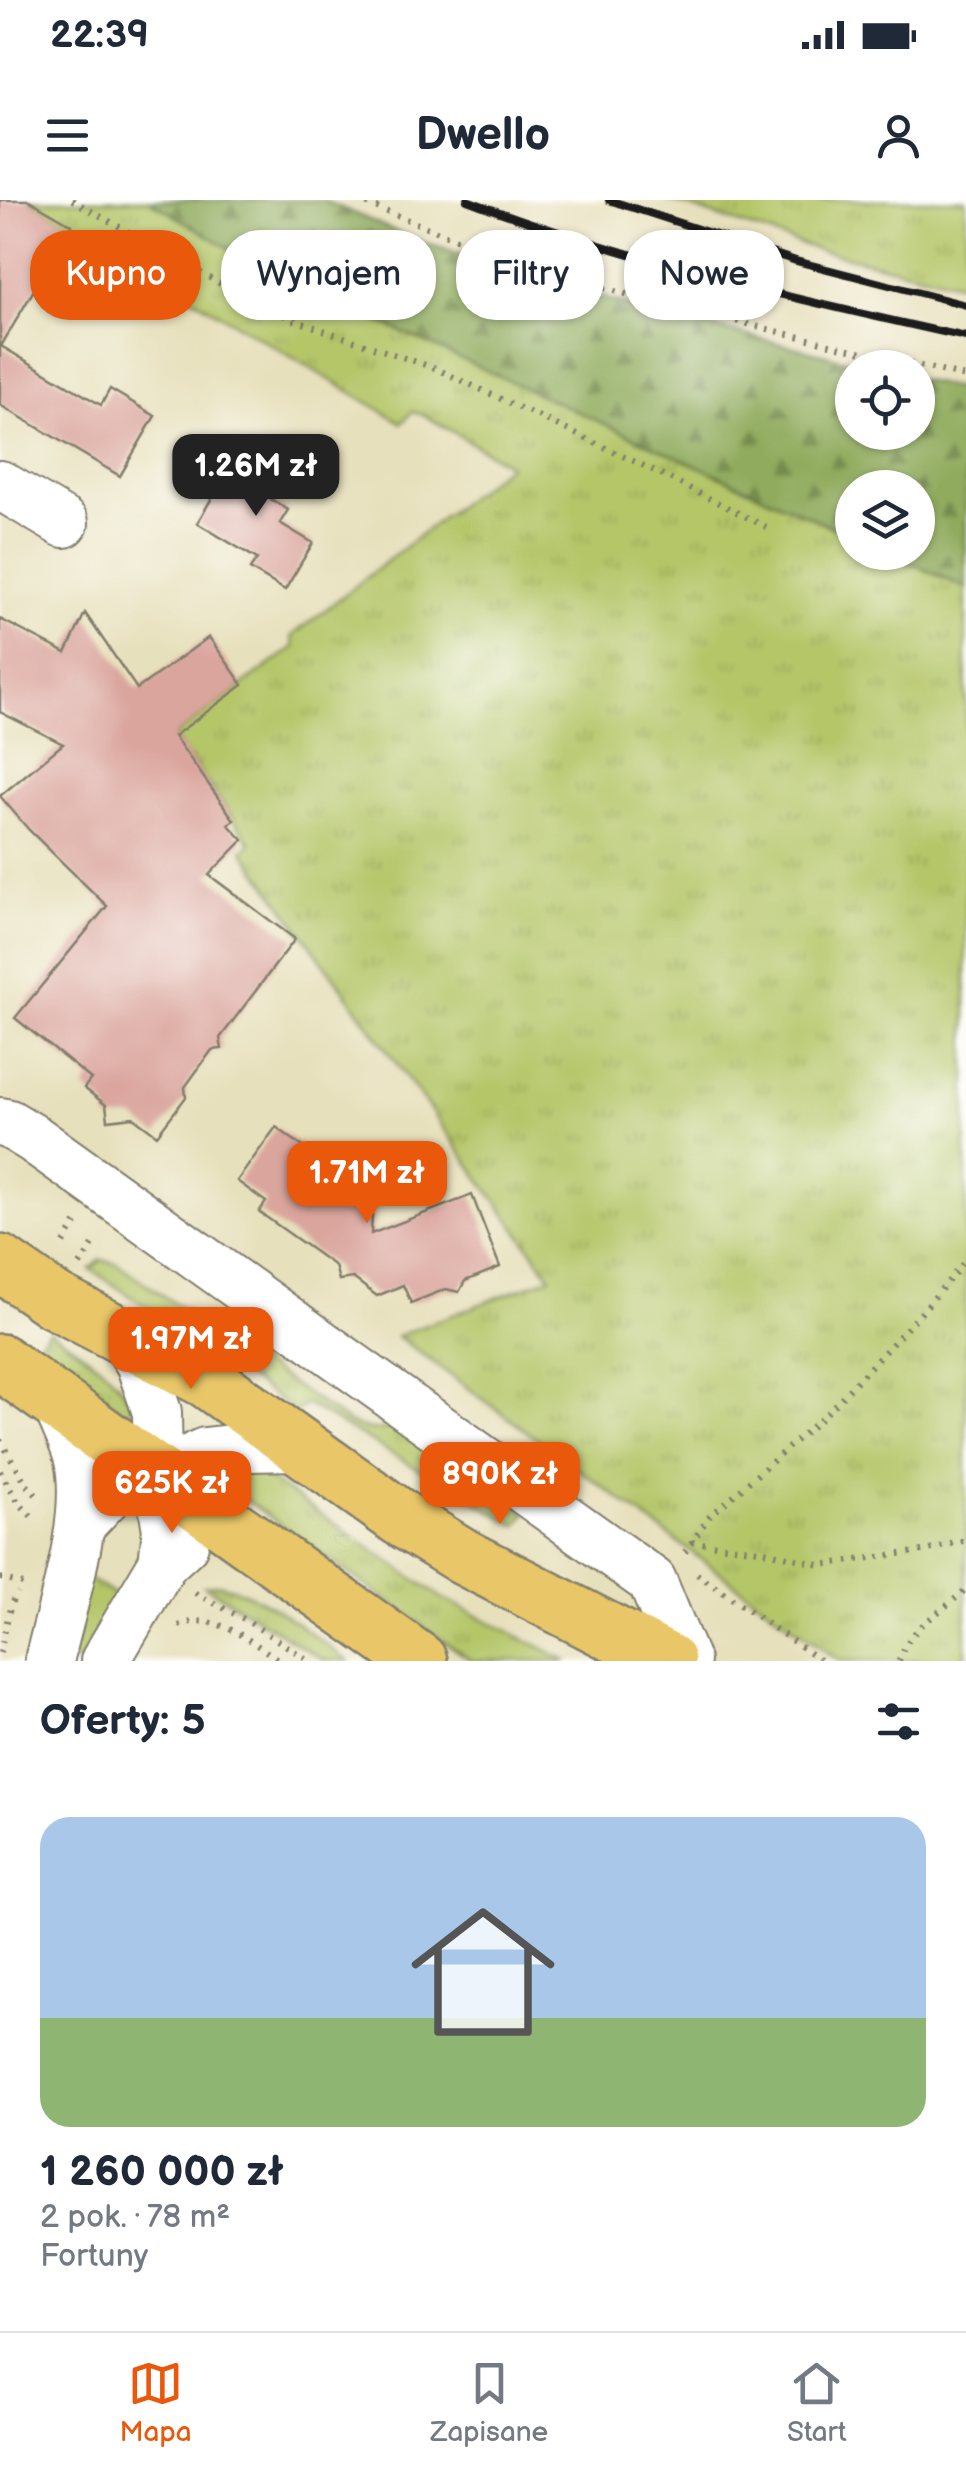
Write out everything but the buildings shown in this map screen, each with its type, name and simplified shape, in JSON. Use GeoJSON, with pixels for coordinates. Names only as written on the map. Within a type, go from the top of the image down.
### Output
{"type":"FeatureCollection","features":[{"type":"Feature","properties":{"kind":"main road"},"geometry":{"type":"LineString","coordinates":[[0,1263],[55,1301],[207,1380],[402,1519],[464,1557],[667,1661]]}},
{"type":"Feature","properties":{"kind":"main road"},"geometry":{"type":"LineString","coordinates":[[0,1362],[419,1661]]}},
{"type":"Feature","properties":{"kind":"street"},"geometry":{"type":"LineString","coordinates":[[0,485],[64,523]]}},
{"type":"Feature","properties":{"kind":"street"},"geometry":{"type":"LineString","coordinates":[[0,1122],[34,1139],[652,1581],[685,1661]]}},
{"type":"Feature","properties":{"kind":"street"},"geometry":{"type":"LineString","coordinates":[[124,1337],[140,1362],[157,1412],[158,1475],[178,1578]]}},
{"type":"Feature","properties":{"kind":"street"},"geometry":{"type":"LineString","coordinates":[[49,1661],[55,1521],[82,1490],[78,1458],[56,1401]]}},
{"type":"Feature","properties":{"kind":"street"},"geometry":{"type":"LineString","coordinates":[[55,1521],[114,1488],[158,1475],[205,1452],[300,1446]]}},
{"type":"Feature","properties":{"kind":"street"},"geometry":{"type":"LineString","coordinates":[[105,1661],[178,1578],[184,1543],[235,1529]]}},
{"type":"Feature","properties":{"kind":"path"},"geometry":{"type":"LineString","coordinates":[[72,200],[254,302],[436,369],[772,530]]}},
{"type":"Feature","properties":{"kind":"path"},"geometry":{"type":"LineString","coordinates":[[357,200],[524,265],[636,297],[966,378]]}},
{"type":"Feature","properties":{"kind":"path"},"geometry":{"type":"LineString","coordinates":[[87,1254],[97,1240]]}},
{"type":"Feature","properties":{"kind":"path"},"geometry":{"type":"LineString","coordinates":[[679,1561],[710,1517],[823,1417],[966,1260]]}},
{"type":"Feature","properties":{"kind":"path"},"geometry":{"type":"LineString","coordinates":[[0,1440],[55,1521]]}},
{"type":"Feature","properties":{"kind":"path"},"geometry":{"type":"LineString","coordinates":[[0,1471],[18,1502],[37,1522],[55,1521]]}},
{"type":"Feature","properties":{"kind":"path"},"geometry":{"type":"LineString","coordinates":[[692,1542],[760,1550],[820,1565],[929,1550],[966,1540]]}},
{"type":"Feature","properties":{"kind":"path"},"geometry":{"type":"LineString","coordinates":[[0,1578],[25,1584]]}},
{"type":"Feature","properties":{"kind":"path"},"geometry":{"type":"LineString","coordinates":[[178,1578],[310,1661]]}},
{"type":"Feature","properties":{"kind":"path"},"geometry":{"type":"LineString","coordinates":[[899,1661],[903,1648],[918,1628],[966,1589]]}},
{"type":"Feature","properties":{"kind":"path"},"geometry":{"type":"LineString","coordinates":[[0,1653],[11,1603]]}},
{"type":"Feature","properties":{"kind":"path"},"geometry":{"type":"LineString","coordinates":[[184,1623],[216,1622],[281,1661]]}},
{"type":"Feature","properties":{"kind":"green space"},"geometry":{"type":"Polygon","coordinates":[[[29,200],[149,200],[199,230],[79,230],[29,200]]]}},
{"type":"Feature","properties":{"kind":"green space"},"geometry":{"type":"Polygon","coordinates":[[[149,200],[323,200],[393,230],[221,230],[221,243],[149,200]]]}},
{"type":"Feature","properties":{"kind":"green space"},"geometry":{"type":"Polygon","coordinates":[[[668,200],[966,200],[966,285],[819,250],[784,238],[784,230],[759,230],[668,200]]]}},
{"type":"Feature","properties":{"kind":"green space"},"geometry":{"type":"Polygon","coordinates":[[[201,231],[221,243],[221,315],[201,303],[201,231]]]}},
{"type":"Feature","properties":{"kind":"green space"},"geometry":{"type":"Polygon","coordinates":[[[436,247],[456,253],[456,320],[604,320],[604,298],[624,304],[624,320],[685,320],[835,357],[835,450],[935,450],[935,383],[966,391],[966,588],[926,570],[935,570],[935,470],[835,470],[835,528],[375,320],[436,320],[436,247]]]}},
{"type":"Feature","properties":{"kind":"green space"},"geometry":{"type":"Polygon","coordinates":[[[230,320],[375,320],[835,528],[835,570],[926,570],[966,588],[966,1661],[840,1661],[397,1336],[551,1277],[243,851],[251,843],[174,736],[294,647],[292,636],[509,465],[424,415],[412,412],[402,423],[230,320]]]}},
{"type":"Feature","properties":{"kind":"green space"},"geometry":{"type":"Polygon","coordinates":[[[101,1260],[116,1263],[349,1423],[374,1430],[387,1429],[399,1422],[526,1513],[517,1526],[306,1404],[296,1412],[90,1269],[101,1260]]]}},
{"type":"Feature","properties":{"kind":"green space"},"geometry":{"type":"Polygon","coordinates":[[[49,1330],[113,1378],[128,1398],[137,1421],[36,1348],[49,1330]]]}},
{"type":"Feature","properties":{"kind":"green space"},"geometry":{"type":"Polygon","coordinates":[[[204,1470],[251,1470],[271,1480],[442,1598],[568,1661],[472,1661],[204,1470]]]}},
{"type":"Feature","properties":{"kind":"green space"},"geometry":{"type":"Polygon","coordinates":[[[82,1575],[116,1596],[81,1661],[64,1661],[82,1575]]]}},
{"type":"Feature","properties":{"kind":"green space"},"geometry":{"type":"Polygon","coordinates":[[[219,1584],[271,1606],[348,1661],[325,1661],[205,1586],[219,1584]]]}},
{"type":"Feature","properties":{"kind":"railway"},"geometry":{"type":"LineString","coordinates":[[467,200],[651,260],[966,337]]}},
{"type":"Feature","properties":{"kind":"railway"},"geometry":{"type":"LineString","coordinates":[[609,200],[796,261],[966,305]]}}]}
